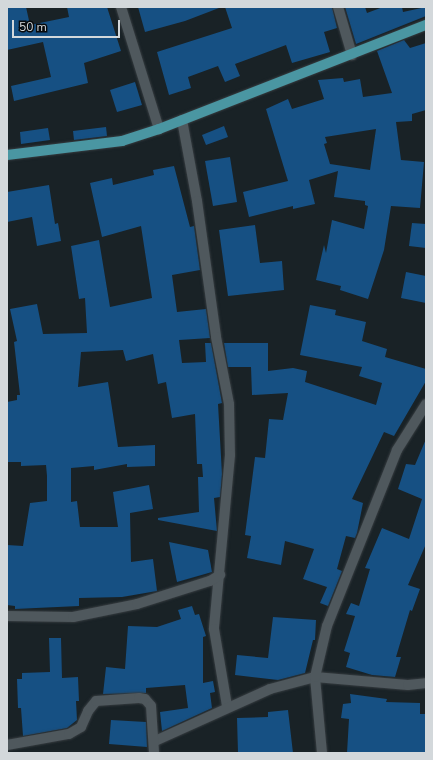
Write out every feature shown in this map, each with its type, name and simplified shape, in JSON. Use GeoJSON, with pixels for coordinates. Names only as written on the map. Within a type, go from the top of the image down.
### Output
{"type":"FeatureCollection","features":[{"type":"Feature","properties":{"kind":"main road"},"geometry":{"type":"LineString","coordinates":[[7,155],[122,141],[160,129],[426,25]]}},
{"type":"Feature","properties":{"kind":"street"},"geometry":{"type":"LineString","coordinates":[[121,7],[160,129]]}},
{"type":"Feature","properties":{"kind":"street"},"geometry":{"type":"LineString","coordinates":[[338,7],[352,55]]}},
{"type":"Feature","properties":{"kind":"street"},"geometry":{"type":"LineString","coordinates":[[182,120],[197,201],[216,337],[229,404],[230,455],[214,629],[227,706]]}},
{"type":"Feature","properties":{"kind":"street"},"geometry":{"type":"LineString","coordinates":[[322,753],[315,677],[327,626],[398,450],[426,404]]}},
{"type":"Feature","properties":{"kind":"street"},"geometry":{"type":"LineString","coordinates":[[7,616],[73,617],[137,604],[210,581],[220,575]]}},
{"type":"Feature","properties":{"kind":"street"},"geometry":{"type":"LineString","coordinates":[[155,741],[197,724],[227,706],[270,689],[315,677],[408,685],[426,683]]}},
{"type":"Feature","properties":{"kind":"street"},"geometry":{"type":"LineString","coordinates":[[7,745],[69,734],[81,727],[88,711],[96,701],[107,699],[145,699],[151,706],[155,741],[154,753]]}},
{"type":"Feature","properties":{"kind":"building"},"geometry":{"type":"Polygon","coordinates":[[[7,7],[26,7],[30,25],[69,17],[67,7],[107,7],[121,51],[84,63],[88,83],[14,101],[11,86],[51,77],[43,42],[7,50],[7,7]]]}},
{"type":"Feature","properties":{"kind":"building"},"geometry":{"type":"Polygon","coordinates":[[[138,7],[219,8],[185,21],[145,32],[138,7]]]}},
{"type":"Feature","properties":{"kind":"building"},"geometry":{"type":"Polygon","coordinates":[[[225,7],[332,7],[337,28],[324,32],[330,52],[292,63],[286,45],[235,64],[240,76],[225,82],[218,66],[188,77],[191,88],[169,95],[157,52],[232,28],[225,7]]]}},
{"type":"Feature","properties":{"kind":"building"},"geometry":{"type":"Polygon","coordinates":[[[345,7],[365,7],[367,13],[383,7],[402,7],[403,12],[426,7],[426,16],[356,44],[345,7]]]}},
{"type":"Feature","properties":{"kind":"building"},"geometry":{"type":"Polygon","coordinates":[[[404,40],[410,48],[426,43],[426,110],[412,114],[412,121],[396,122],[401,160],[424,162],[420,208],[391,206],[384,250],[368,299],[340,290],[341,286],[316,280],[324,245],[326,253],[332,220],[364,229],[368,206],[365,205],[365,201],[334,197],[338,171],[309,180],[315,204],[293,209],[293,206],[249,217],[243,192],[288,181],[266,109],[288,99],[292,109],[324,99],[318,80],[343,78],[344,82],[360,79],[363,97],[392,93],[377,51],[404,40]],[[376,129],[325,137],[327,143],[324,144],[330,164],[370,170],[376,129]]]}},
{"type":"Feature","properties":{"kind":"building"},"geometry":{"type":"Polygon","coordinates":[[[135,82],[142,105],[117,112],[110,90],[135,82]]]}},
{"type":"Feature","properties":{"kind":"building"},"geometry":{"type":"Polygon","coordinates":[[[224,126],[228,137],[206,145],[202,135],[224,126]]]}},
{"type":"Feature","properties":{"kind":"building"},"geometry":{"type":"Polygon","coordinates":[[[106,127],[107,136],[74,140],[73,131],[106,127]]]}},
{"type":"Feature","properties":{"kind":"building"},"geometry":{"type":"Polygon","coordinates":[[[48,128],[50,140],[21,144],[20,132],[48,128]]]}},
{"type":"Feature","properties":{"kind":"building"},"geometry":{"type":"Polygon","coordinates":[[[230,157],[237,202],[213,206],[205,161],[230,157]]]}},
{"type":"Feature","properties":{"kind":"building"},"geometry":{"type":"Polygon","coordinates":[[[174,166],[190,227],[194,226],[200,270],[172,275],[177,312],[206,309],[210,338],[179,340],[182,363],[206,362],[205,343],[211,343],[222,403],[218,404],[222,474],[220,497],[214,498],[217,531],[158,520],[158,518],[199,512],[198,477],[203,477],[202,464],[197,464],[195,414],[172,418],[166,382],[158,384],[153,354],[126,361],[123,350],[81,352],[78,387],[108,382],[118,447],[155,445],[155,466],[127,467],[127,464],[94,470],[94,466],[71,468],[71,502],[77,501],[80,527],[118,527],[113,492],[149,485],[153,509],[130,513],[131,562],[153,559],[157,591],[122,597],[79,598],[79,606],[15,609],[15,606],[7,605],[7,545],[23,546],[30,503],[47,501],[47,476],[46,465],[21,466],[21,462],[7,462],[7,402],[17,400],[17,395],[20,395],[14,342],[17,341],[10,309],[37,304],[43,334],[87,333],[85,298],[79,299],[71,246],[99,240],[110,307],[152,298],[141,226],[102,237],[90,183],[112,178],[113,185],[154,175],[153,170],[174,166]]]}},
{"type":"Feature","properties":{"kind":"building"},"geometry":{"type":"Polygon","coordinates":[[[49,185],[55,224],[58,223],[61,241],[37,246],[32,217],[7,222],[7,192],[49,185]]]}},
{"type":"Feature","properties":{"kind":"building"},"geometry":{"type":"Polygon","coordinates":[[[412,223],[426,224],[426,248],[409,246],[412,223]]]}},
{"type":"Feature","properties":{"kind":"building"},"geometry":{"type":"Polygon","coordinates":[[[255,225],[260,263],[282,261],[284,290],[228,296],[219,230],[255,225]]]}},
{"type":"Feature","properties":{"kind":"building"},"geometry":{"type":"Polygon","coordinates":[[[406,272],[426,276],[426,303],[401,298],[406,272]]]}},
{"type":"Feature","properties":{"kind":"building"},"geometry":{"type":"Polygon","coordinates":[[[310,305],[336,310],[335,315],[366,322],[362,341],[387,349],[385,357],[426,369],[426,381],[394,436],[384,432],[352,499],[363,503],[357,533],[355,538],[346,536],[337,569],[342,571],[328,606],[320,603],[327,587],[303,579],[314,549],[285,541],[281,565],[247,558],[251,536],[245,535],[255,457],[265,458],[269,419],[283,420],[288,393],[252,395],[251,367],[228,367],[224,343],[268,343],[268,371],[293,368],[307,371],[305,382],[376,405],[382,383],[359,376],[362,367],[300,355],[310,305]]]}},
{"type":"Feature","properties":{"kind":"building"},"geometry":{"type":"Polygon","coordinates":[[[426,439],[426,544],[408,585],[420,589],[412,611],[410,610],[396,657],[401,657],[395,677],[372,675],[346,667],[350,653],[344,651],[355,616],[346,614],[351,603],[359,606],[370,569],[365,568],[382,528],[409,539],[422,499],[398,489],[406,464],[415,465],[426,439]]]}},
{"type":"Feature","properties":{"kind":"building"},"geometry":{"type":"Polygon","coordinates":[[[169,542],[208,550],[212,572],[177,582],[169,542]]]}},
{"type":"Feature","properties":{"kind":"building"},"geometry":{"type":"Polygon","coordinates":[[[192,606],[195,615],[199,614],[206,636],[203,637],[203,683],[213,681],[215,692],[210,693],[212,708],[162,731],[160,712],[188,708],[185,685],[146,688],[146,693],[103,694],[106,667],[125,669],[128,626],[157,627],[181,619],[178,610],[192,606]]]}},
{"type":"Feature","properties":{"kind":"building"},"geometry":{"type":"Polygon","coordinates":[[[273,617],[316,620],[315,640],[313,640],[305,673],[278,680],[235,675],[237,655],[268,658],[273,617]]]}},
{"type":"Feature","properties":{"kind":"building"},"geometry":{"type":"Polygon","coordinates":[[[49,638],[61,638],[62,678],[78,677],[79,701],[76,701],[77,720],[67,728],[23,736],[21,708],[18,708],[17,679],[22,679],[22,673],[50,672],[49,638]]]}},
{"type":"Feature","properties":{"kind":"building"},"geometry":{"type":"Polygon","coordinates":[[[350,694],[387,699],[386,702],[420,703],[420,714],[426,714],[426,753],[347,753],[349,719],[341,718],[343,704],[351,703],[350,694]]]}},
{"type":"Feature","properties":{"kind":"building"},"geometry":{"type":"Polygon","coordinates":[[[288,710],[293,753],[238,753],[237,718],[268,717],[268,712],[288,710]]]}},
{"type":"Feature","properties":{"kind":"building"},"geometry":{"type":"Polygon","coordinates":[[[111,720],[146,722],[147,747],[109,744],[111,720]]]}}]}
